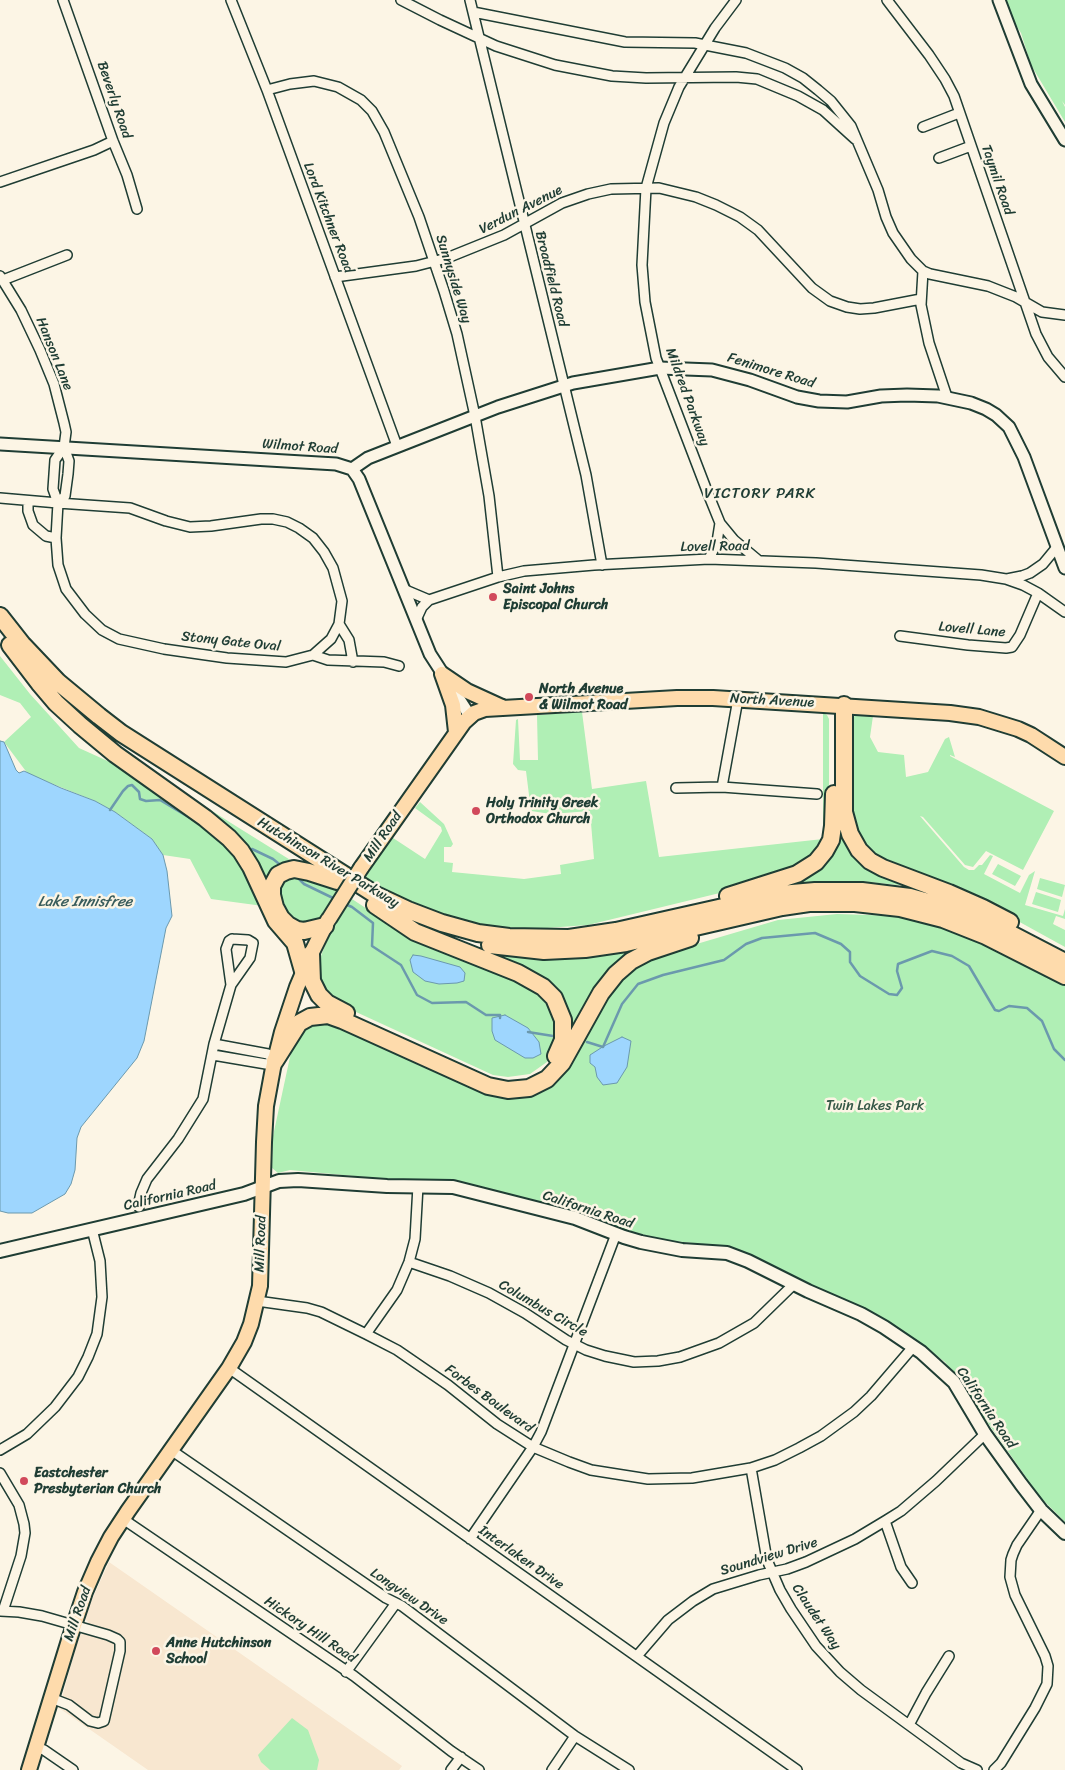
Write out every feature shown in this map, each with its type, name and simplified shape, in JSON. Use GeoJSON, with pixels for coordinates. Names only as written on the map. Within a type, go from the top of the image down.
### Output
{"type":"FeatureCollection","features":[{"type":"Feature","properties":{"kind":"highway","name":"Hutchinson River Parkway"},"geometry":{"type":"LineString","coordinates":[[0,616],[22,644],[58,682],[106,722],[143,748],[330,866],[394,904],[451,926],[509,937],[548,939],[586,936],[799,892],[831,890],[870,892],[910,897],[967,914],[1065,962]]}},
{"type":"Feature","properties":{"kind":"highway","name":"Hutchinson River Parkway"},"geometry":{"type":"LineString","coordinates":[[4,637],[59,695],[107,735],[375,905],[419,926],[456,938],[496,946],[544,951],[585,949],[612,945],[767,909],[809,903],[870,904],[928,914],[979,933],[1065,976]]}},
{"type":"Feature","properties":{"kind":"highway"},"geometry":{"type":"LineString","coordinates":[[4,637],[39,683],[68,714],[122,760],[214,825],[235,845],[257,878],[276,921],[295,944],[304,971]]}},
{"type":"Feature","properties":{"kind":"highway"},"geometry":{"type":"LineString","coordinates":[[649,924],[704,903],[797,874],[810,867],[820,857],[831,840],[833,826],[839,705]]}},
{"type":"Feature","properties":{"kind":"highway"},"geometry":{"type":"LineString","coordinates":[[839,705],[844,812],[850,834],[859,850],[870,861],[882,868],[978,905],[1065,952]]}},
{"type":"Feature","properties":{"kind":"highway"},"geometry":{"type":"LineString","coordinates":[[327,923],[304,931],[288,926],[274,907],[272,886],[275,879],[282,873],[294,869],[310,872],[337,882]]}},
{"type":"Feature","properties":{"kind":"highway"},"geometry":{"type":"LineString","coordinates":[[274,1061],[299,1023],[316,1015],[328,1015],[488,1086],[508,1090],[529,1088],[547,1079],[557,1068],[600,993],[616,974],[631,961],[648,952],[673,943],[809,903]]}},
{"type":"Feature","properties":{"kind":"highway"},"geometry":{"type":"LineString","coordinates":[[311,954],[312,977],[315,989],[322,999],[332,1006],[496,1080],[508,1082],[528,1079],[550,1065],[561,1047],[564,1027],[558,1004],[549,992],[536,982],[518,973],[415,932],[375,905]]}},
{"type":"Feature","properties":{"kind":"main road"},"geometry":{"type":"LineString","coordinates":[[442,674],[467,691],[505,708]]}},
{"type":"Feature","properties":{"kind":"main road"},"geometry":{"type":"LineString","coordinates":[[442,674],[453,705],[456,732]]}},
{"type":"Feature","properties":{"kind":"main road","name":"North Avenue"},"geometry":{"type":"LineString","coordinates":[[470,716],[481,710],[677,698],[738,699],[839,705],[950,713],[979,717],[1031,735],[1065,757]]}},
{"type":"Feature","properties":{"kind":"main road","name":"Mill Road"},"geometry":{"type":"LineString","coordinates":[[29,1770],[85,1592],[98,1562],[123,1519],[229,1368],[244,1342],[257,1301],[261,1263],[266,1106],[274,1061],[286,1016],[311,954],[327,923],[361,868],[456,732],[470,716]]}},
{"type":"Feature","properties":{"kind":"main road","name":"California Road"},"geometry":{"type":"LineString","coordinates":[[0,1250],[244,1194],[279,1181],[298,1180],[387,1186],[453,1187],[575,1218],[616,1234],[657,1246],[728,1253],[877,1323],[936,1365],[954,1382],[985,1434],[1021,1484],[1041,1510],[1065,1533]]}},
{"type":"Feature","properties":{"kind":"street","name":"Beverly Road"},"geometry":{"type":"LineString","coordinates":[[63,0],[127,175],[137,210]]}},
{"type":"Feature","properties":{"kind":"street","name":"Lord Kitchner Road"},"geometry":{"type":"LineString","coordinates":[[231,0],[267,90],[397,446]]}},
{"type":"Feature","properties":{"kind":"street"},"geometry":{"type":"LineString","coordinates":[[401,0],[479,39],[521,55],[587,72],[646,78],[736,76],[757,79],[777,86],[823,110],[859,143]]}},
{"type":"Feature","properties":{"kind":"street","name":"Broadfield Road"},"geometry":{"type":"LineString","coordinates":[[470,0],[523,225],[586,475],[602,565]]}},
{"type":"Feature","properties":{"kind":"street","name":"Mildred Parkway"},"geometry":{"type":"LineString","coordinates":[[736,0],[715,28],[674,96],[664,123],[646,188],[643,281],[656,358],[720,523],[734,540],[758,560]]}},
{"type":"Feature","properties":{"kind":"street","name":"Taymil Road"},"geometry":{"type":"LineString","coordinates":[[887,0],[945,79],[971,146],[1023,301],[1041,346],[1065,377]]}},
{"type":"Feature","properties":{"kind":"street"},"geometry":{"type":"LineString","coordinates":[[999,0],[1031,84],[1065,140]]}},
{"type":"Feature","properties":{"kind":"street"},"geometry":{"type":"LineString","coordinates":[[473,12],[625,42],[695,43],[746,53],[768,61],[803,78],[831,101],[851,126],[893,233],[923,271],[988,286],[1023,301],[1042,312],[1065,315]]}},
{"type":"Feature","properties":{"kind":"street","name":"Sunnyside Way"},"geometry":{"type":"LineString","coordinates":[[267,90],[301,82],[314,81],[325,83],[350,92],[372,110],[384,132],[419,217],[457,334],[475,416],[489,496],[498,577]]}},
{"type":"Feature","properties":{"kind":"street"},"geometry":{"type":"LineString","coordinates":[[923,127],[959,113]]}},
{"type":"Feature","properties":{"kind":"street"},"geometry":{"type":"LineString","coordinates":[[0,182],[94,150],[114,141]]}},
{"type":"Feature","properties":{"kind":"street"},"geometry":{"type":"LineString","coordinates":[[940,158],[971,146]]}},
{"type":"Feature","properties":{"kind":"street","name":"Verdun Avenue"},"geometry":{"type":"LineString","coordinates":[[335,277],[435,262],[480,246],[562,203],[588,194],[611,189],[659,188],[716,204],[740,217],[758,230],[812,288],[830,301],[860,309],[921,300]]}},
{"type":"Feature","properties":{"kind":"street"},"geometry":{"type":"LineString","coordinates":[[1,278],[67,255]]}},
{"type":"Feature","properties":{"kind":"street"},"geometry":{"type":"LineString","coordinates":[[923,271],[921,300],[929,343],[946,398]]}},
{"type":"Feature","properties":{"kind":"street","name":"Hanson Lane"},"geometry":{"type":"LineString","coordinates":[[1,278],[27,322],[50,376],[66,432],[64,447]]}},
{"type":"Feature","properties":{"kind":"street","name":"Fenimore Road"},"geometry":{"type":"LineString","coordinates":[[352,469],[366,459],[498,406],[564,386],[660,368],[712,370],[744,378],[797,397],[819,401],[847,402],[881,396],[908,395],[946,398],[971,403],[986,409],[1009,427],[1024,457],[1065,568]]}},
{"type":"Feature","properties":{"kind":"street","name":"Wilmot Road"},"geometry":{"type":"LineString","coordinates":[[0,444],[336,464],[352,469],[359,479],[430,654],[470,716]]}},
{"type":"Feature","properties":{"kind":"street","name":"Stony Gate Oval"},"geometry":{"type":"LineString","coordinates":[[64,447],[55,460],[53,489],[58,504],[56,538],[58,566],[66,589],[94,623],[109,635],[128,642],[164,649],[227,658],[286,662],[313,655]]}},
{"type":"Feature","properties":{"kind":"street","name":"Stony Gate Oval"},"geometry":{"type":"LineString","coordinates":[[58,504],[65,496],[68,474],[68,461],[64,447]]}},
{"type":"Feature","properties":{"kind":"street"},"geometry":{"type":"LineString","coordinates":[[0,498],[58,504],[130,508],[166,521],[190,527],[273,519],[288,522],[300,528],[313,538],[324,552],[332,568],[342,602],[339,624],[326,644],[313,655]]}},
{"type":"Feature","properties":{"kind":"street"},"geometry":{"type":"LineString","coordinates":[[28,500],[28,511],[33,525],[46,536],[56,538]]}},
{"type":"Feature","properties":{"kind":"street"},"geometry":{"type":"LineString","coordinates":[[709,559],[717,542],[720,523]]}},
{"type":"Feature","properties":{"kind":"street","name":"Lovell Road"},"geometry":{"type":"LineString","coordinates":[[1006,579],[1030,574],[1043,564],[1057,547]]}},
{"type":"Feature","properties":{"kind":"street","name":"Lovell Road"},"geometry":{"type":"LineString","coordinates":[[429,600],[498,577],[524,571],[709,559],[816,563],[981,575],[1006,579],[1038,592],[1065,612]]}},
{"type":"Feature","properties":{"kind":"street"},"geometry":{"type":"LineString","coordinates":[[403,589],[429,600],[422,607],[416,620]]}},
{"type":"Feature","properties":{"kind":"street","name":"Lovell Lane"},"geometry":{"type":"LineString","coordinates":[[900,636],[968,645],[1012,647],[1020,635],[1038,592]]}},
{"type":"Feature","properties":{"kind":"street"},"geometry":{"type":"LineString","coordinates":[[339,624],[349,640],[353,662]]}},
{"type":"Feature","properties":{"kind":"street"},"geometry":{"type":"LineString","coordinates":[[313,655],[328,660],[384,662],[399,666]]}},
{"type":"Feature","properties":{"kind":"street"},"geometry":{"type":"LineString","coordinates":[[722,787],[738,699]]}},
{"type":"Feature","properties":{"kind":"street"},"geometry":{"type":"LineString","coordinates":[[676,788],[722,787],[818,794]]}},
{"type":"Feature","properties":{"kind":"street"},"geometry":{"type":"LineString","coordinates":[[139,1207],[141,1193],[147,1179],[178,1139],[203,1099],[214,1044],[231,985],[250,958],[254,943],[251,940],[232,939],[227,944],[231,985]]}},
{"type":"Feature","properties":{"kind":"street"},"geometry":{"type":"LineString","coordinates":[[213,1055],[266,1064],[274,1061],[268,1054],[214,1044]]}},
{"type":"Feature","properties":{"kind":"street"},"geometry":{"type":"LineString","coordinates":[[240,1060],[242,1049]]}},
{"type":"Feature","properties":{"kind":"street"},"geometry":{"type":"LineString","coordinates":[[366,1334],[397,1290],[409,1262],[415,1239],[418,1186]]}},
{"type":"Feature","properties":{"kind":"street"},"geometry":{"type":"LineString","coordinates":[[0,1450],[26,1434],[55,1407],[78,1377],[88,1357],[97,1334],[102,1297],[100,1261],[92,1229]]}},
{"type":"Feature","properties":{"kind":"street"},"geometry":{"type":"LineString","coordinates":[[470,1539],[534,1447],[542,1432],[616,1234]]}},
{"type":"Feature","properties":{"kind":"street","name":"Columbus Circle"},"geometry":{"type":"LineString","coordinates":[[409,1262],[450,1276],[489,1293],[575,1344],[605,1356],[634,1362],[658,1361],[680,1357],[719,1344],[754,1322],[794,1284]]}},
{"type":"Feature","properties":{"kind":"street","name":"Forbes Boulevard"},"geometry":{"type":"LineString","coordinates":[[257,1301],[307,1308],[321,1312],[366,1334],[404,1355],[448,1385],[497,1424],[534,1447],[591,1470],[648,1479],[692,1478],[751,1468],[775,1460],[799,1448],[836,1425],[871,1396],[913,1347]]}},
{"type":"Feature","properties":{"kind":"street","name":"Interlaken Drive"},"geometry":{"type":"LineString","coordinates":[[229,1368],[798,1770]]}},
{"type":"Feature","properties":{"kind":"street","name":"Soundview Drive"},"geometry":{"type":"LineString","coordinates":[[637,1656],[668,1620],[693,1600],[725,1584],[787,1569],[832,1552],[885,1521],[936,1481],[985,1434]]}},
{"type":"Feature","properties":{"kind":"street","name":"Longview Drive"},"geometry":{"type":"LineString","coordinates":[[171,1450],[386,1598],[402,1606],[576,1736],[629,1770]]}},
{"type":"Feature","properties":{"kind":"street","name":"Claudet Way"},"geometry":{"type":"LineString","coordinates":[[751,1468],[767,1560],[791,1609],[825,1658],[856,1686],[961,1763],[977,1770]]}},
{"type":"Feature","properties":{"kind":"street"},"geometry":{"type":"LineString","coordinates":[[0,1473],[19,1505],[25,1533],[21,1556],[1,1611],[42,1616],[108,1635],[120,1642],[120,1651],[104,1719],[101,1722],[90,1721],[69,1705],[51,1698]]}},
{"type":"Feature","properties":{"kind":"street"},"geometry":{"type":"LineString","coordinates":[[994,1770],[1001,1763],[1047,1684],[1048,1666],[1045,1656],[1015,1595],[1010,1577],[1011,1560],[1017,1545],[1041,1510]]}},
{"type":"Feature","properties":{"kind":"street","name":"Hickory Hill Road"},"geometry":{"type":"LineString","coordinates":[[123,1519],[346,1672],[479,1770]]}},
{"type":"Feature","properties":{"kind":"street"},"geometry":{"type":"LineString","coordinates":[[885,1521],[901,1567],[912,1583]]}},
{"type":"Feature","properties":{"kind":"street"},"geometry":{"type":"LineString","coordinates":[[346,1672],[396,1603]]}},
{"type":"Feature","properties":{"kind":"street"},"geometry":{"type":"LineString","coordinates":[[909,1725],[949,1656]]}},
{"type":"Feature","properties":{"kind":"street"},"geometry":{"type":"LineString","coordinates":[[552,1770],[576,1736]]}},
{"type":"Feature","properties":{"kind":"street"},"geometry":{"type":"LineString","coordinates":[[36,1747],[44,1750],[73,1770]]}},
{"type":"Feature","properties":{"kind":"street"},"geometry":{"type":"LineString","coordinates":[[451,1770],[460,1757]]}},
{"type":"Feature","properties":{"kind":"shaded area","name":"Anne Hutchinson School"},"geometry":{"type":"Polygon","coordinates":[[[109,1562],[402,1766],[399,1770],[148,1770],[59,1708],[79,1636],[88,1622],[86,1616],[89,1606],[109,1562]]]}},
{"type":"Feature","properties":{"kind":"green space"},"geometry":{"type":"Polygon","coordinates":[[[1004,0],[1065,0],[1065,105],[1062,101],[1065,107],[1065,122],[1031,65],[1021,33],[1006,10],[1004,0]]]}},
{"type":"Feature","properties":{"kind":"green space"},"geometry":{"type":"Polygon","coordinates":[[[0,656],[30,694],[79,748],[123,768],[226,839],[240,859],[263,906],[211,899],[190,859],[163,855],[152,839],[115,812],[95,801],[28,774],[4,742],[31,717],[20,703],[0,695],[0,656]]]}},
{"type":"Feature","properties":{"kind":"green space"},"geometry":{"type":"Polygon","coordinates":[[[582,712],[592,789],[646,781],[659,857],[823,839],[823,713],[827,715],[829,719],[829,819],[827,837],[811,861],[728,891],[588,925],[533,929],[498,927],[460,920],[417,907],[363,882],[390,836],[425,859],[442,831],[441,827],[415,808],[420,802],[444,824],[453,844],[451,847],[444,847],[444,862],[453,863],[452,872],[524,879],[561,874],[560,865],[594,859],[590,811],[551,814],[531,811],[526,771],[518,770],[513,764],[516,720],[518,719],[520,760],[538,760],[537,715],[582,712]]]}},
{"type":"Feature","properties":{"kind":"green space"},"geometry":{"type":"Polygon","coordinates":[[[857,715],[873,716],[870,737],[878,752],[904,755],[906,777],[928,772],[945,739],[949,737],[955,757],[950,756],[1054,811],[1023,870],[986,851],[973,867],[965,865],[923,817],[920,816],[964,867],[969,870],[974,870],[979,865],[982,865],[990,855],[993,856],[984,874],[1020,893],[1029,875],[1035,871],[1025,905],[1063,916],[1065,909],[1065,919],[1056,916],[1053,924],[1065,930],[1065,947],[976,898],[884,863],[869,852],[851,818],[851,721],[857,715]]]}},
{"type":"Feature","properties":{"kind":"green space"},"geometry":{"type":"Polygon","coordinates":[[[150,771],[300,866],[269,894],[249,855],[150,771]]]}},
{"type":"Feature","properties":{"kind":"green space"},"geometry":{"type":"Polygon","coordinates":[[[838,801],[845,835],[907,883],[907,886],[859,881],[830,881],[782,885],[814,869],[838,801]]]}},
{"type":"Feature","properties":{"kind":"green space"},"geometry":{"type":"Polygon","coordinates":[[[998,864],[1021,876],[1015,886],[992,874],[998,864]]]}},
{"type":"Feature","properties":{"kind":"green space"},"geometry":{"type":"Polygon","coordinates":[[[288,874],[310,877],[336,891],[319,921],[312,927],[285,918],[276,885],[288,874]]]}},
{"type":"Feature","properties":{"kind":"green space"},"geometry":{"type":"Polygon","coordinates":[[[1040,878],[1065,885],[1062,897],[1037,889],[1040,878]]]}},
{"type":"Feature","properties":{"kind":"green space"},"geometry":{"type":"Polygon","coordinates":[[[1036,892],[1061,900],[1058,912],[1032,904],[1036,892]]]}},
{"type":"Feature","properties":{"kind":"green space"},"geometry":{"type":"Polygon","coordinates":[[[352,899],[399,930],[525,983],[541,993],[556,1014],[556,1045],[547,1062],[530,1074],[508,1077],[493,1075],[330,1000],[323,993],[317,970],[333,927],[352,899]]]}},
{"type":"Feature","properties":{"kind":"green space","name":"Twin Lakes Park"},"geometry":{"type":"Polygon","coordinates":[[[837,914],[899,916],[950,930],[1065,984],[1065,1522],[1040,1497],[945,1362],[899,1329],[857,1306],[743,1253],[722,1246],[664,1240],[614,1227],[564,1209],[451,1180],[396,1180],[290,1170],[278,1173],[272,1168],[273,1136],[293,1043],[298,1032],[313,1022],[328,1020],[441,1072],[544,1088],[619,979],[637,966],[666,953],[778,920],[837,914]]]}},
{"type":"Feature","properties":{"kind":"green space"},"geometry":{"type":"Polygon","coordinates":[[[650,945],[632,955],[568,1044],[565,1012],[495,958],[496,954],[650,945]]]}},
{"type":"Feature","properties":{"kind":"green space"},"geometry":{"type":"Polygon","coordinates":[[[292,1718],[308,1730],[319,1760],[317,1770],[270,1770],[261,1762],[258,1755],[292,1718]]]}},
{"type":"Feature","properties":{"kind":"water","name":"Lake Innisfree"},"geometry":{"type":"Polygon","coordinates":[[[0,741],[4,742],[19,773],[24,771],[95,801],[115,812],[152,839],[163,855],[167,871],[172,916],[166,928],[144,1041],[137,1058],[81,1127],[77,1138],[75,1170],[71,1184],[65,1194],[32,1213],[0,1211],[0,741]]]}},
{"type":"Feature","properties":{"kind":"water"},"geometry":{"type":"Polygon","coordinates":[[[413,955],[460,967],[465,973],[464,981],[439,984],[425,981],[413,972],[410,960],[413,955]]]}},
{"type":"Feature","properties":{"kind":"water"},"geometry":{"type":"Polygon","coordinates":[[[505,1015],[528,1028],[539,1042],[541,1054],[533,1058],[525,1058],[495,1040],[492,1031],[492,1018],[505,1015]]]}},
{"type":"Feature","properties":{"kind":"water"},"geometry":{"type":"Polygon","coordinates":[[[622,1037],[631,1041],[627,1067],[617,1083],[603,1085],[597,1077],[595,1067],[590,1063],[590,1055],[622,1037]]]}},
{"type":"Feature","properties":{"kind":"waterway"},"geometry":{"type":"LineString","coordinates":[[110,810],[123,791],[132,785],[139,792],[140,799],[146,801],[160,800],[200,824]]}},
{"type":"Feature","properties":{"kind":"waterway"},"geometry":{"type":"LineString","coordinates":[[252,849],[273,859],[283,867]]}},
{"type":"Feature","properties":{"kind":"waterway"},"geometry":{"type":"LineString","coordinates":[[297,877],[304,884],[335,899]]}},
{"type":"Feature","properties":{"kind":"waterway"},"geometry":{"type":"LineString","coordinates":[[345,904],[373,923],[372,946],[401,965],[417,995],[432,1003],[466,1002],[486,1015],[500,1015],[500,1018]]}},
{"type":"Feature","properties":{"kind":"waterway"},"geometry":{"type":"LineString","coordinates":[[587,1042],[603,1047],[622,1004],[638,984],[663,975],[724,960],[746,944],[762,938],[815,933],[841,944],[850,952],[850,962],[860,976],[889,994],[897,995],[902,988],[897,971],[898,964],[932,951],[952,956],[969,966],[995,1010],[999,1011],[1009,1006],[1027,1008],[1042,1021],[1054,1049],[1065,1060]]}},
{"type":"Feature","properties":{"kind":"waterway"},"geometry":{"type":"LineString","coordinates":[[528,1032],[553,1036]]}},
{"type":"Feature","properties":{"kind":"place","name":"Saint Johns Episcopal Church"},"geometry":{"type":"Point","coordinates":[493,597]}},
{"type":"Feature","properties":{"kind":"place","name":"North Avenue & Wilmot Road"},"geometry":{"type":"Point","coordinates":[529,697]}},
{"type":"Feature","properties":{"kind":"place","name":"Holy Trinity Greek Orthodox Church"},"geometry":{"type":"Point","coordinates":[476,811]}},
{"type":"Feature","properties":{"kind":"place","name":"Eastchester Presbyterian Church"},"geometry":{"type":"Point","coordinates":[24,1481]}},
{"type":"Feature","properties":{"kind":"place","name":"Anne Hutchinson School"},"geometry":{"type":"Point","coordinates":[156,1651]}},
{"type":"Feature","properties":{"kind":"district","name":"VICTORY PARK"},"geometry":{"type":"Point","coordinates":[760,494]}}]}
